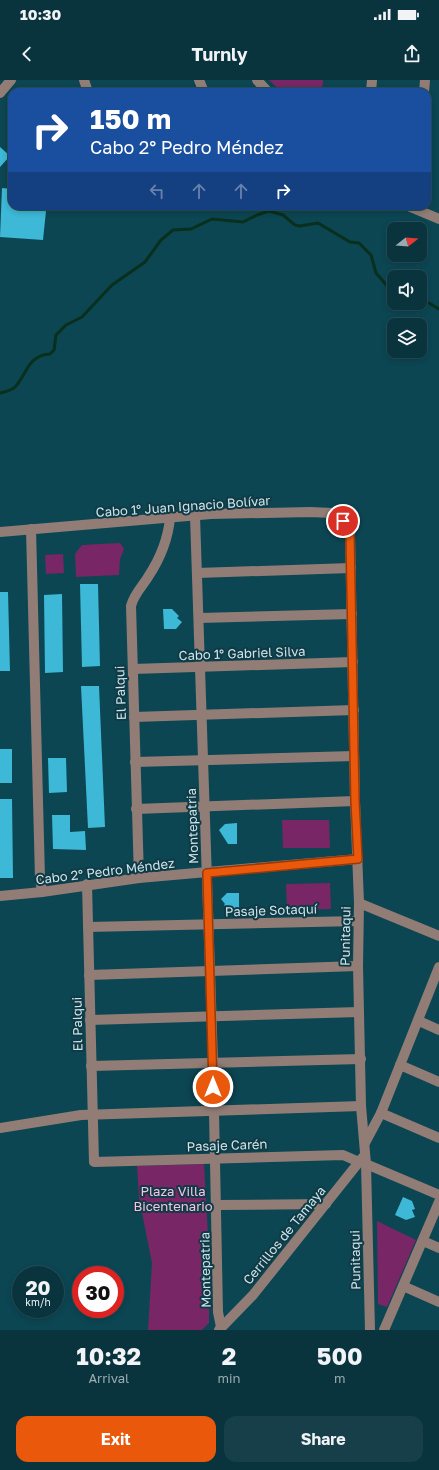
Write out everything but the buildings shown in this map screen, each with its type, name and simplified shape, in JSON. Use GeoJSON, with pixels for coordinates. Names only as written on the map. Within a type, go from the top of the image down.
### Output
{"type":"FeatureCollection","features":[{"type":"Feature","properties":{"kind":"street"},"geometry":{"type":"LineString","coordinates":[[0,92],[11,80]]}},
{"type":"Feature","properties":{"kind":"street"},"geometry":{"type":"LineString","coordinates":[[257,80],[264,88]]}},
{"type":"Feature","properties":{"kind":"street"},"geometry":{"type":"LineString","coordinates":[[419,210],[439,219]]}},
{"type":"Feature","properties":{"kind":"street","name":"Cabo 1° Juan Ignacio Bolívar"},"geometry":{"type":"LineString","coordinates":[[0,532],[195,516],[310,512],[333,514],[343,521],[350,536],[350,543]]}},
{"type":"Feature","properties":{"kind":"street","name":"Montepatria"},"geometry":{"type":"LineString","coordinates":[[195,516],[212,1017],[218,1312],[220,1329]]}},
{"type":"Feature","properties":{"kind":"street","name":"El Palqui"},"geometry":{"type":"LineString","coordinates":[[139,878],[131,613],[133,600],[162,552],[168,534],[170,518]]}},
{"type":"Feature","properties":{"kind":"street"},"geometry":{"type":"LineString","coordinates":[[31,530],[40,878],[42,892]]}},
{"type":"Feature","properties":{"kind":"street","name":"Punitaqui"},"geometry":{"type":"LineString","coordinates":[[350,543],[355,801],[359,903],[358,966],[361,1106],[370,1329]]}},
{"type":"Feature","properties":{"kind":"street"},"geometry":{"type":"LineString","coordinates":[[197,573],[351,568]]}},
{"type":"Feature","properties":{"kind":"street"},"geometry":{"type":"LineString","coordinates":[[199,618],[352,614]]}},
{"type":"Feature","properties":{"kind":"street","name":"Cabo 1° Gabriel Silva"},"geometry":{"type":"LineString","coordinates":[[133,669],[352,662]]}},
{"type":"Feature","properties":{"kind":"street"},"geometry":{"type":"LineString","coordinates":[[134,717],[354,710]]}},
{"type":"Feature","properties":{"kind":"street"},"geometry":{"type":"LineString","coordinates":[[135,762],[354,756]]}},
{"type":"Feature","properties":{"kind":"street"},"geometry":{"type":"LineString","coordinates":[[136,809],[355,801]]}},
{"type":"Feature","properties":{"kind":"street","name":"Cabo 2° Pedro Méndez"},"geometry":{"type":"LineString","coordinates":[[0,896],[42,892],[87,884],[139,878],[358,859]]}},
{"type":"Feature","properties":{"kind":"street","name":"El Palqui"},"geometry":{"type":"LineString","coordinates":[[87,884],[94,1162]]}},
{"type":"Feature","properties":{"kind":"street"},"geometry":{"type":"LineString","coordinates":[[359,903],[439,936]]}},
{"type":"Feature","properties":{"kind":"street","name":"Pasaje Sotaquí"},"geometry":{"type":"LineString","coordinates":[[88,927],[358,921]]}},
{"type":"Feature","properties":{"kind":"street"},"geometry":{"type":"LineString","coordinates":[[89,975],[358,966]]}},
{"type":"Feature","properties":{"kind":"street","name":"Cerrillos de Tamaya"},"geometry":{"type":"LineString","coordinates":[[220,1329],[253,1295],[364,1155],[419,1021],[439,967]]}},
{"type":"Feature","properties":{"kind":"street"},"geometry":{"type":"LineString","coordinates":[[90,1020],[359,1012]]}},
{"type":"Feature","properties":{"kind":"street"},"geometry":{"type":"LineString","coordinates":[[419,1021],[439,1030]]}},
{"type":"Feature","properties":{"kind":"street"},"geometry":{"type":"LineString","coordinates":[[91,1066],[361,1059]]}},
{"type":"Feature","properties":{"kind":"street"},"geometry":{"type":"LineString","coordinates":[[400,1065],[439,1082]]}},
{"type":"Feature","properties":{"kind":"street"},"geometry":{"type":"LineString","coordinates":[[0,1128],[93,1114],[361,1106]]}},
{"type":"Feature","properties":{"kind":"street"},"geometry":{"type":"LineString","coordinates":[[381,1113],[439,1138]]}},
{"type":"Feature","properties":{"kind":"street","name":"Pasaje Carén"},"geometry":{"type":"LineString","coordinates":[[94,1162],[364,1155],[439,1195]]}},
{"type":"Feature","properties":{"kind":"street"},"geometry":{"type":"LineString","coordinates":[[384,1330],[439,1202]]}},
{"type":"Feature","properties":{"kind":"street"},"geometry":{"type":"LineString","coordinates":[[216,1206],[326,1204]]}},
{"type":"Feature","properties":{"kind":"street"},"geometry":{"type":"LineString","coordinates":[[423,1241],[439,1248]]}},
{"type":"Feature","properties":{"kind":"street"},"geometry":{"type":"LineString","coordinates":[[403,1286],[439,1302]]}},
{"type":"Feature","properties":{"kind":"street"},"geometry":{"type":"LineString","coordinates":[[370,1329],[380,1330]]}},
{"type":"Feature","properties":{"kind":"green space"},"geometry":{"type":"Polygon","coordinates":[[[269,80],[323,80],[322,88],[278,88],[269,80]]]}},
{"type":"Feature","properties":{"kind":"green space"},"geometry":{"type":"Polygon","coordinates":[[[120,543],[124,549],[120,559],[119,575],[76,577],[75,554],[82,545],[120,543]]]}},
{"type":"Feature","properties":{"kind":"green space"},"geometry":{"type":"Polygon","coordinates":[[[63,554],[64,573],[46,574],[45,555],[63,554]]]}},
{"type":"Feature","properties":{"kind":"green space"},"geometry":{"type":"Polygon","coordinates":[[[282,820],[329,820],[330,848],[283,848],[282,820]]]}},
{"type":"Feature","properties":{"kind":"green space"},"geometry":{"type":"Polygon","coordinates":[[[330,883],[331,909],[287,910],[286,884],[330,883]]]}},
{"type":"Feature","properties":{"kind":"green space","name":"Plaza Villa Bicentenario"},"geometry":{"type":"Polygon","coordinates":[[[204,1164],[209,1252],[209,1323],[202,1330],[148,1330],[152,1263],[139,1198],[137,1166],[204,1164]]]}},
{"type":"Feature","properties":{"kind":"green space"},"geometry":{"type":"Polygon","coordinates":[[[377,1221],[416,1240],[387,1307],[378,1304],[377,1221]]]}},
{"type":"Feature","properties":{"kind":"waterway"},"geometry":{"type":"LineString","coordinates":[[0,393],[15,387],[32,361],[43,355],[50,354],[54,350],[56,335],[66,325],[82,317],[112,285],[145,262],[161,240],[173,230],[191,229],[212,219],[243,222],[269,211],[283,215],[295,225],[300,226],[318,223],[350,242],[359,243],[371,255],[376,273],[387,286]]}},
{"type":"Feature","properties":{"kind":"waterway"},"geometry":{"type":"LineString","coordinates":[[427,303],[439,309]]}},
{"type":"Feature","properties":{"kind":"route"},"geometry":{"type":"LineString","coordinates":[[213,1087],[207,873],[358,859],[355,801],[350,536],[343,521]]}}]}
